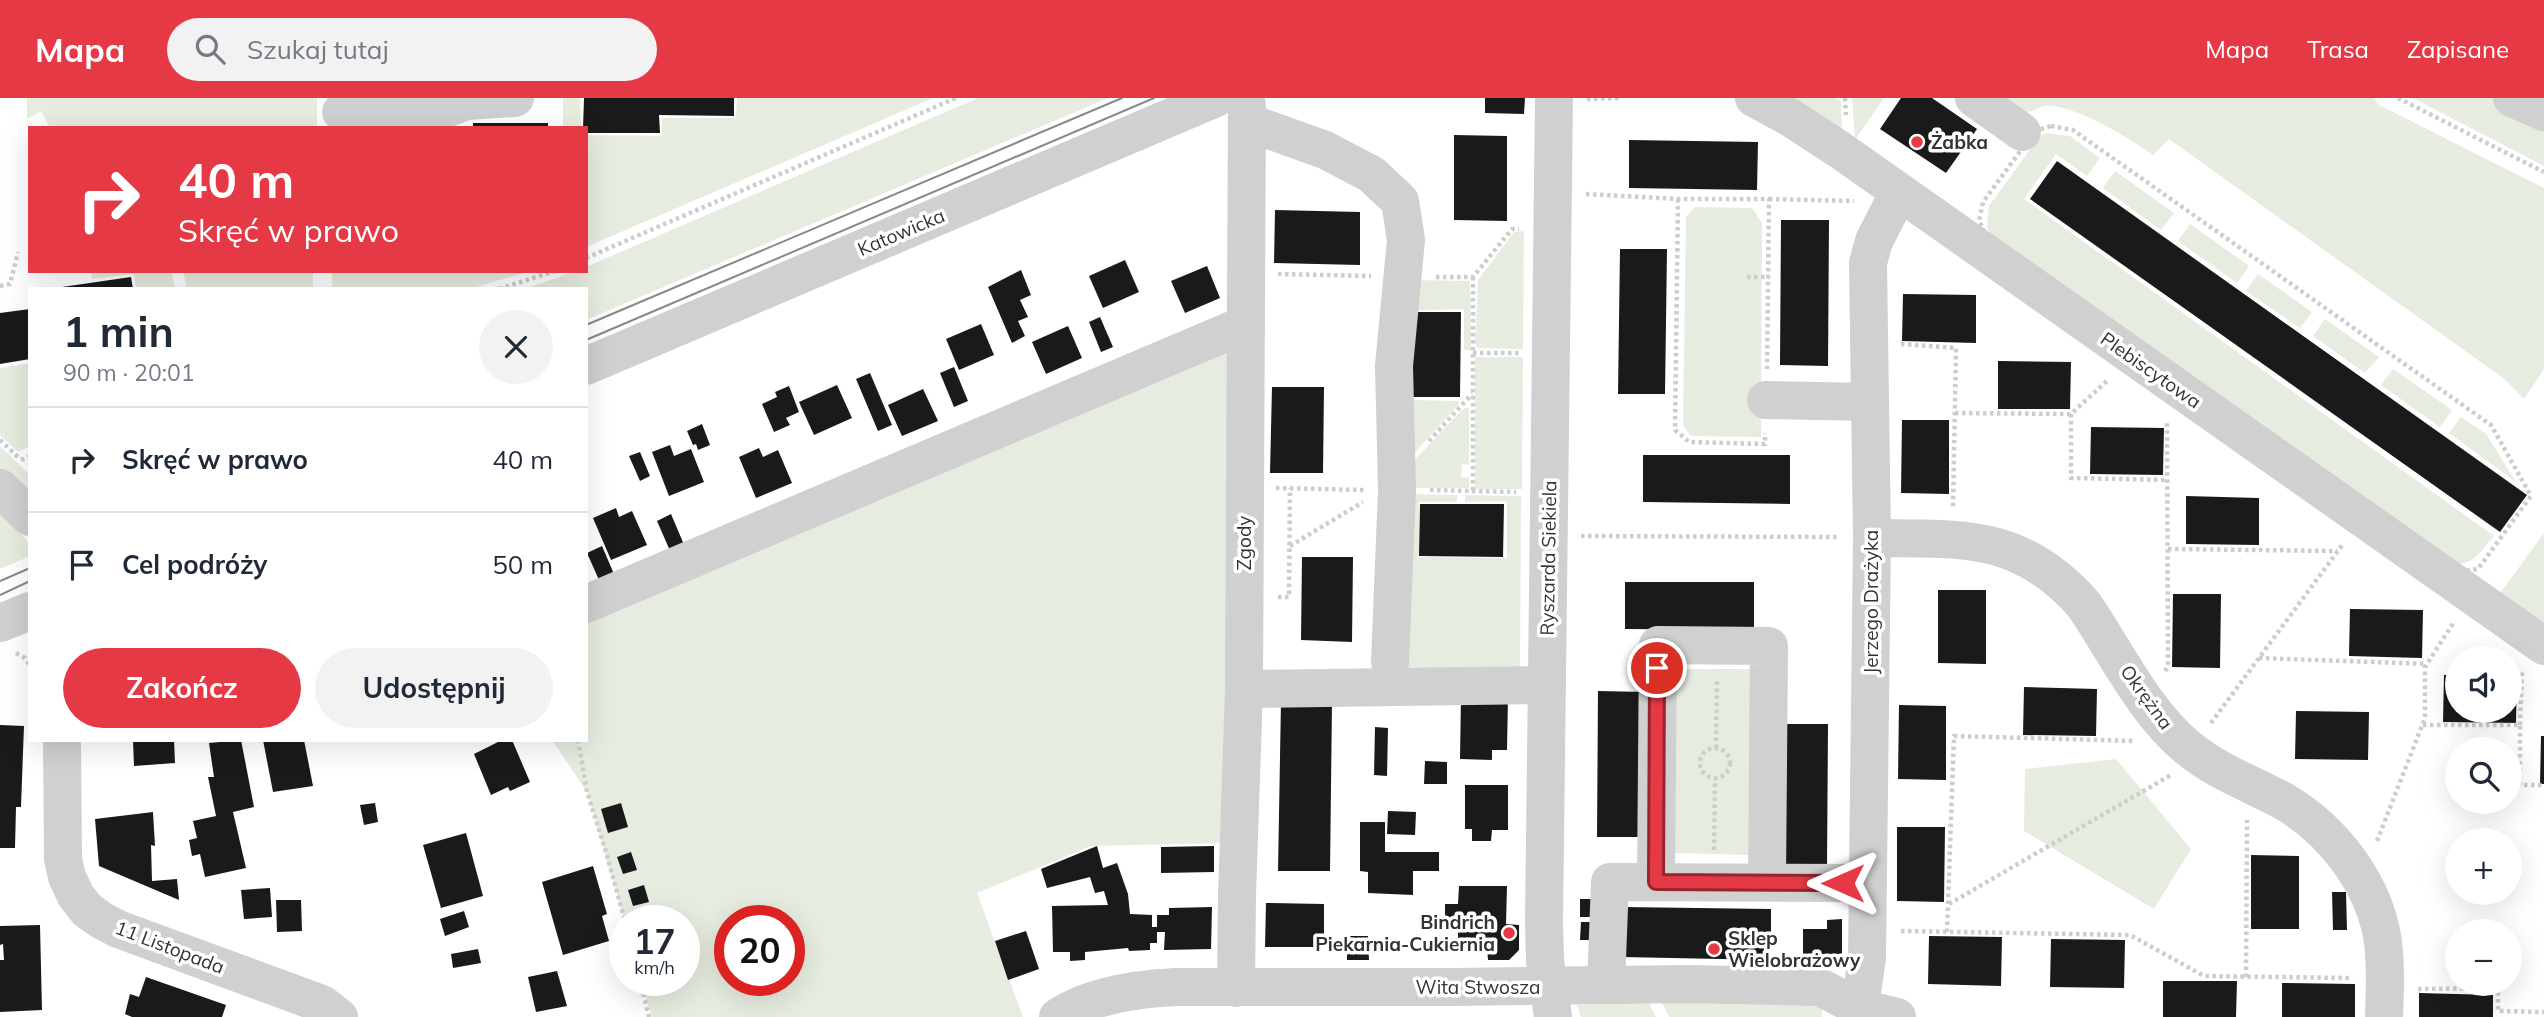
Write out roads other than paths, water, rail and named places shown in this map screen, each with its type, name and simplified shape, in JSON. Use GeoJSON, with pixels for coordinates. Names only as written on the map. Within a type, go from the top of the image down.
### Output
{"type":"FeatureCollection","features":[{"type":"Feature","properties":{"kind":"street"},"geometry":{"type":"LineString","coordinates":[[341,112],[439,111],[467,101],[515,98]]}},
{"type":"Feature","properties":{"kind":"street","name":"Katowicka"},"geometry":{"type":"LineString","coordinates":[[588,365],[1216,98]]}},
{"type":"Feature","properties":{"kind":"street","name":"Ryszarda Siekiela"},"geometry":{"type":"LineString","coordinates":[[1550,1002],[1544,922],[1546,685],[1565,98]]}},
{"type":"Feature","properties":{"kind":"street","name":"Plebiscytowa"},"geometry":{"type":"LineString","coordinates":[[1754,98],[1791,118],[1881,197],[2533,652]]}},
{"type":"Feature","properties":{"kind":"street"},"geometry":{"type":"LineString","coordinates":[[1974,98],[2022,132]]}},
{"type":"Feature","properties":{"kind":"street"},"geometry":{"type":"LineString","coordinates":[[2512,98],[2544,112]]}},
{"type":"Feature","properties":{"kind":"street"},"geometry":{"type":"LineString","coordinates":[[1245,110],[1371,174],[1400,201],[1406,240],[1384,487],[1390,662]]}},
{"type":"Feature","properties":{"kind":"street","name":"Zgody"},"geometry":{"type":"LineString","coordinates":[[1236,988],[1244,689],[1245,110]]}},
{"type":"Feature","properties":{"kind":"street","name":"Jerzego Drażyka"},"geometry":{"type":"LineString","coordinates":[[1858,1012],[1867,957],[1868,883],[1872,538],[1868,263],[1881,197]]}},
{"type":"Feature","properties":{"kind":"street"},"geometry":{"type":"LineString","coordinates":[[588,603],[1244,325]]}},
{"type":"Feature","properties":{"kind":"street"},"geometry":{"type":"LineString","coordinates":[[1766,400],[1870,402]]}},
{"type":"Feature","properties":{"kind":"street"},"geometry":{"type":"LineString","coordinates":[[11,474],[28,512]]}},
{"type":"Feature","properties":{"kind":"street","name":"Okrężna"},"geometry":{"type":"LineString","coordinates":[[1872,538],[1963,539],[1992,544],[2034,561],[2055,576],[2084,605],[2153,709],[2248,784],[2284,802],[2333,840],[2354,868],[2378,919],[2393,995]]}},
{"type":"Feature","properties":{"kind":"street"},"geometry":{"type":"LineString","coordinates":[[0,623],[28,612]]}},
{"type":"Feature","properties":{"kind":"street"},"geometry":{"type":"LineString","coordinates":[[1656,882],[1658,645],[1717,645],[1769,646],[1767,883]]}},
{"type":"Feature","properties":{"kind":"street"},"geometry":{"type":"LineString","coordinates":[[1244,689],[1546,685]]}},
{"type":"Feature","properties":{"kind":"street","name":"11 Listopada"},"geometry":{"type":"LineString","coordinates":[[62,742],[62,859],[76,896],[87,910],[118,929],[322,1004],[339,1017]]}},
{"type":"Feature","properties":{"kind":"street"},"geometry":{"type":"LineString","coordinates":[[1606,985],[1610,882],[1868,883]]}},
{"type":"Feature","properties":{"kind":"street","name":"Wita Stwosza"},"geometry":{"type":"LineString","coordinates":[[1058,1017],[1076,1008],[1131,990],[1175,987],[1550,1002],[1606,985],[1689,984],[1820,987],[1858,1012],[1897,1017]]}},
{"type":"Feature","properties":{"kind":"tram line"},"geometry":{"type":"LineString","coordinates":[[588,324],[1122,98]]}},
{"type":"Feature","properties":{"kind":"tram line"},"geometry":{"type":"LineString","coordinates":[[588,339],[1154,98]]}},
{"type":"Feature","properties":{"kind":"tram line"},"geometry":{"type":"LineString","coordinates":[[0,581],[28,569]]}},
{"type":"Feature","properties":{"kind":"tram line"},"geometry":{"type":"LineString","coordinates":[[0,595],[28,582]]}},
{"type":"Feature","properties":{"kind":"place","name":"Żabka"},"geometry":{"type":"Point","coordinates":[1917,142]}},
{"type":"Feature","properties":{"kind":"place","name":"Bindrich Piekarnia-Cukiernia"},"geometry":{"type":"Point","coordinates":[1509,933]}},
{"type":"Feature","properties":{"kind":"place","name":"Sklep Wielobrażowy"},"geometry":{"type":"Point","coordinates":[1714,949]}}]}
